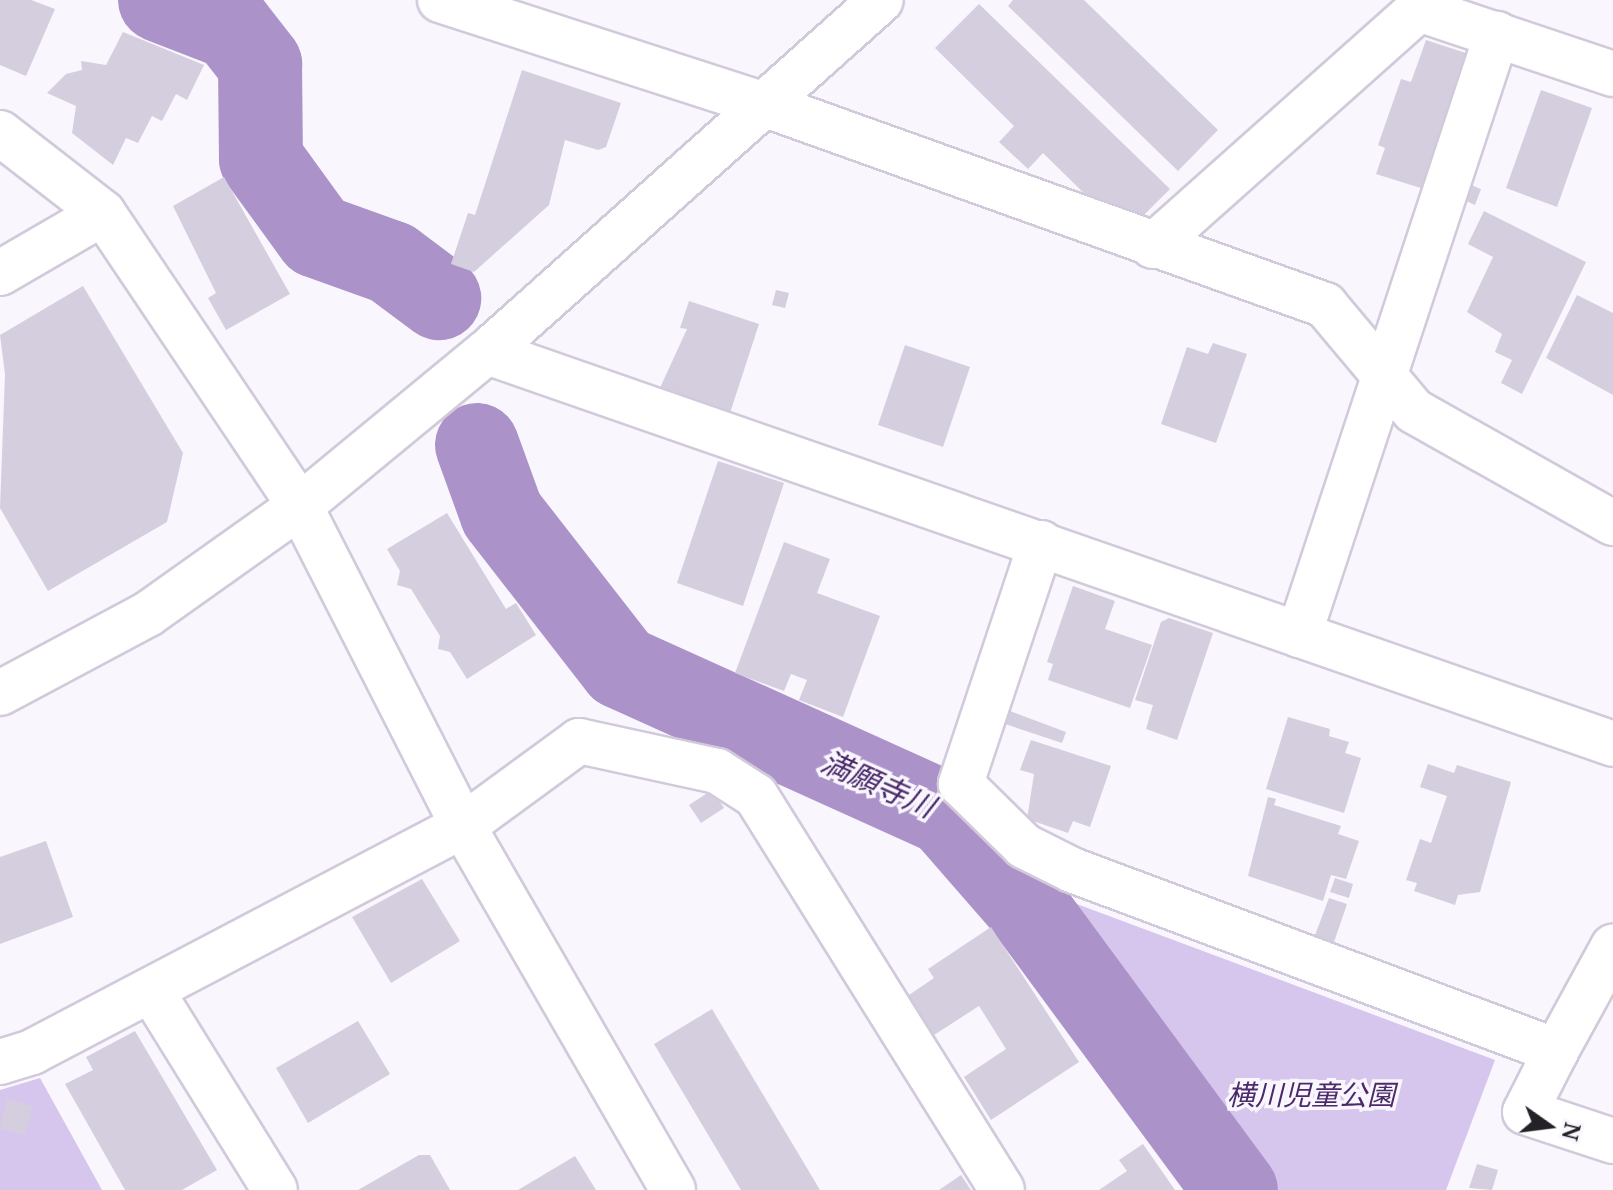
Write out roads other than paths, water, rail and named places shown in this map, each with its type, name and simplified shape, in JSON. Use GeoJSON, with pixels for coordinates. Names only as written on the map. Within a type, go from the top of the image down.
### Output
{"type":"FeatureCollection","features":[{"type":"Feature","properties":{"kind":"street"},"geometry":{"type":"LineString","coordinates":[[440,0],[541,16],[766,105],[1325,305],[1414,411],[1613,523]]}},
{"type":"Feature","properties":{"kind":"street"},"geometry":{"type":"LineString","coordinates":[[0,693],[148,614],[300,506],[487,352],[881,0]]}},
{"type":"Feature","properties":{"kind":"street"},"geometry":{"type":"LineString","coordinates":[[1153,246],[1424,4],[1497,34],[1613,74]]}},
{"type":"Feature","properties":{"kind":"street"},"geometry":{"type":"LineString","coordinates":[[1299,635],[1497,34]]}},
{"type":"Feature","properties":{"kind":"street"},"geometry":{"type":"LineString","coordinates":[[0,133],[103,213],[300,506],[463,826],[673,1190]]}},
{"type":"Feature","properties":{"kind":"street"},"geometry":{"type":"LineString","coordinates":[[0,273],[103,213]]}},
{"type":"Feature","properties":{"kind":"street"},"geometry":{"type":"LineString","coordinates":[[487,352],[1613,744]]}},
{"type":"Feature","properties":{"kind":"street"},"geometry":{"type":"LineString","coordinates":[[1041,543],[961,784],[972,795],[1024,846],[1072,870],[1556,1051]]}},
{"type":"Feature","properties":{"kind":"street"},"geometry":{"type":"LineString","coordinates":[[0,1062],[151,990],[463,826],[579,741],[717,771],[756,796],[1002,1190]]}},
{"type":"Feature","properties":{"kind":"street"},"geometry":{"type":"LineString","coordinates":[[1613,947],[1525,1112],[1613,1141]]}},
{"type":"Feature","properties":{"kind":"street"},"geometry":{"type":"LineString","coordinates":[[151,990],[275,1190]]}},
{"type":"Feature","properties":{"kind":"waterway","name":"満願寺川"},"geometry":{"type":"LineString","coordinates":[[160,0],[232,28],[260,64],[261,159],[317,236],[392,263],[439,298]]}},
{"type":"Feature","properties":{"kind":"waterway","name":"満願寺川"},"geometry":{"type":"LineString","coordinates":[[477,445],[502,514],[621,667],[946,814],[1027,907],[1236,1190]]}},
{"type":"Feature","properties":{"kind":"park label","name":"横川児童公園"},"geometry":{"type":"Point","coordinates":[1311,1094]}}]}
